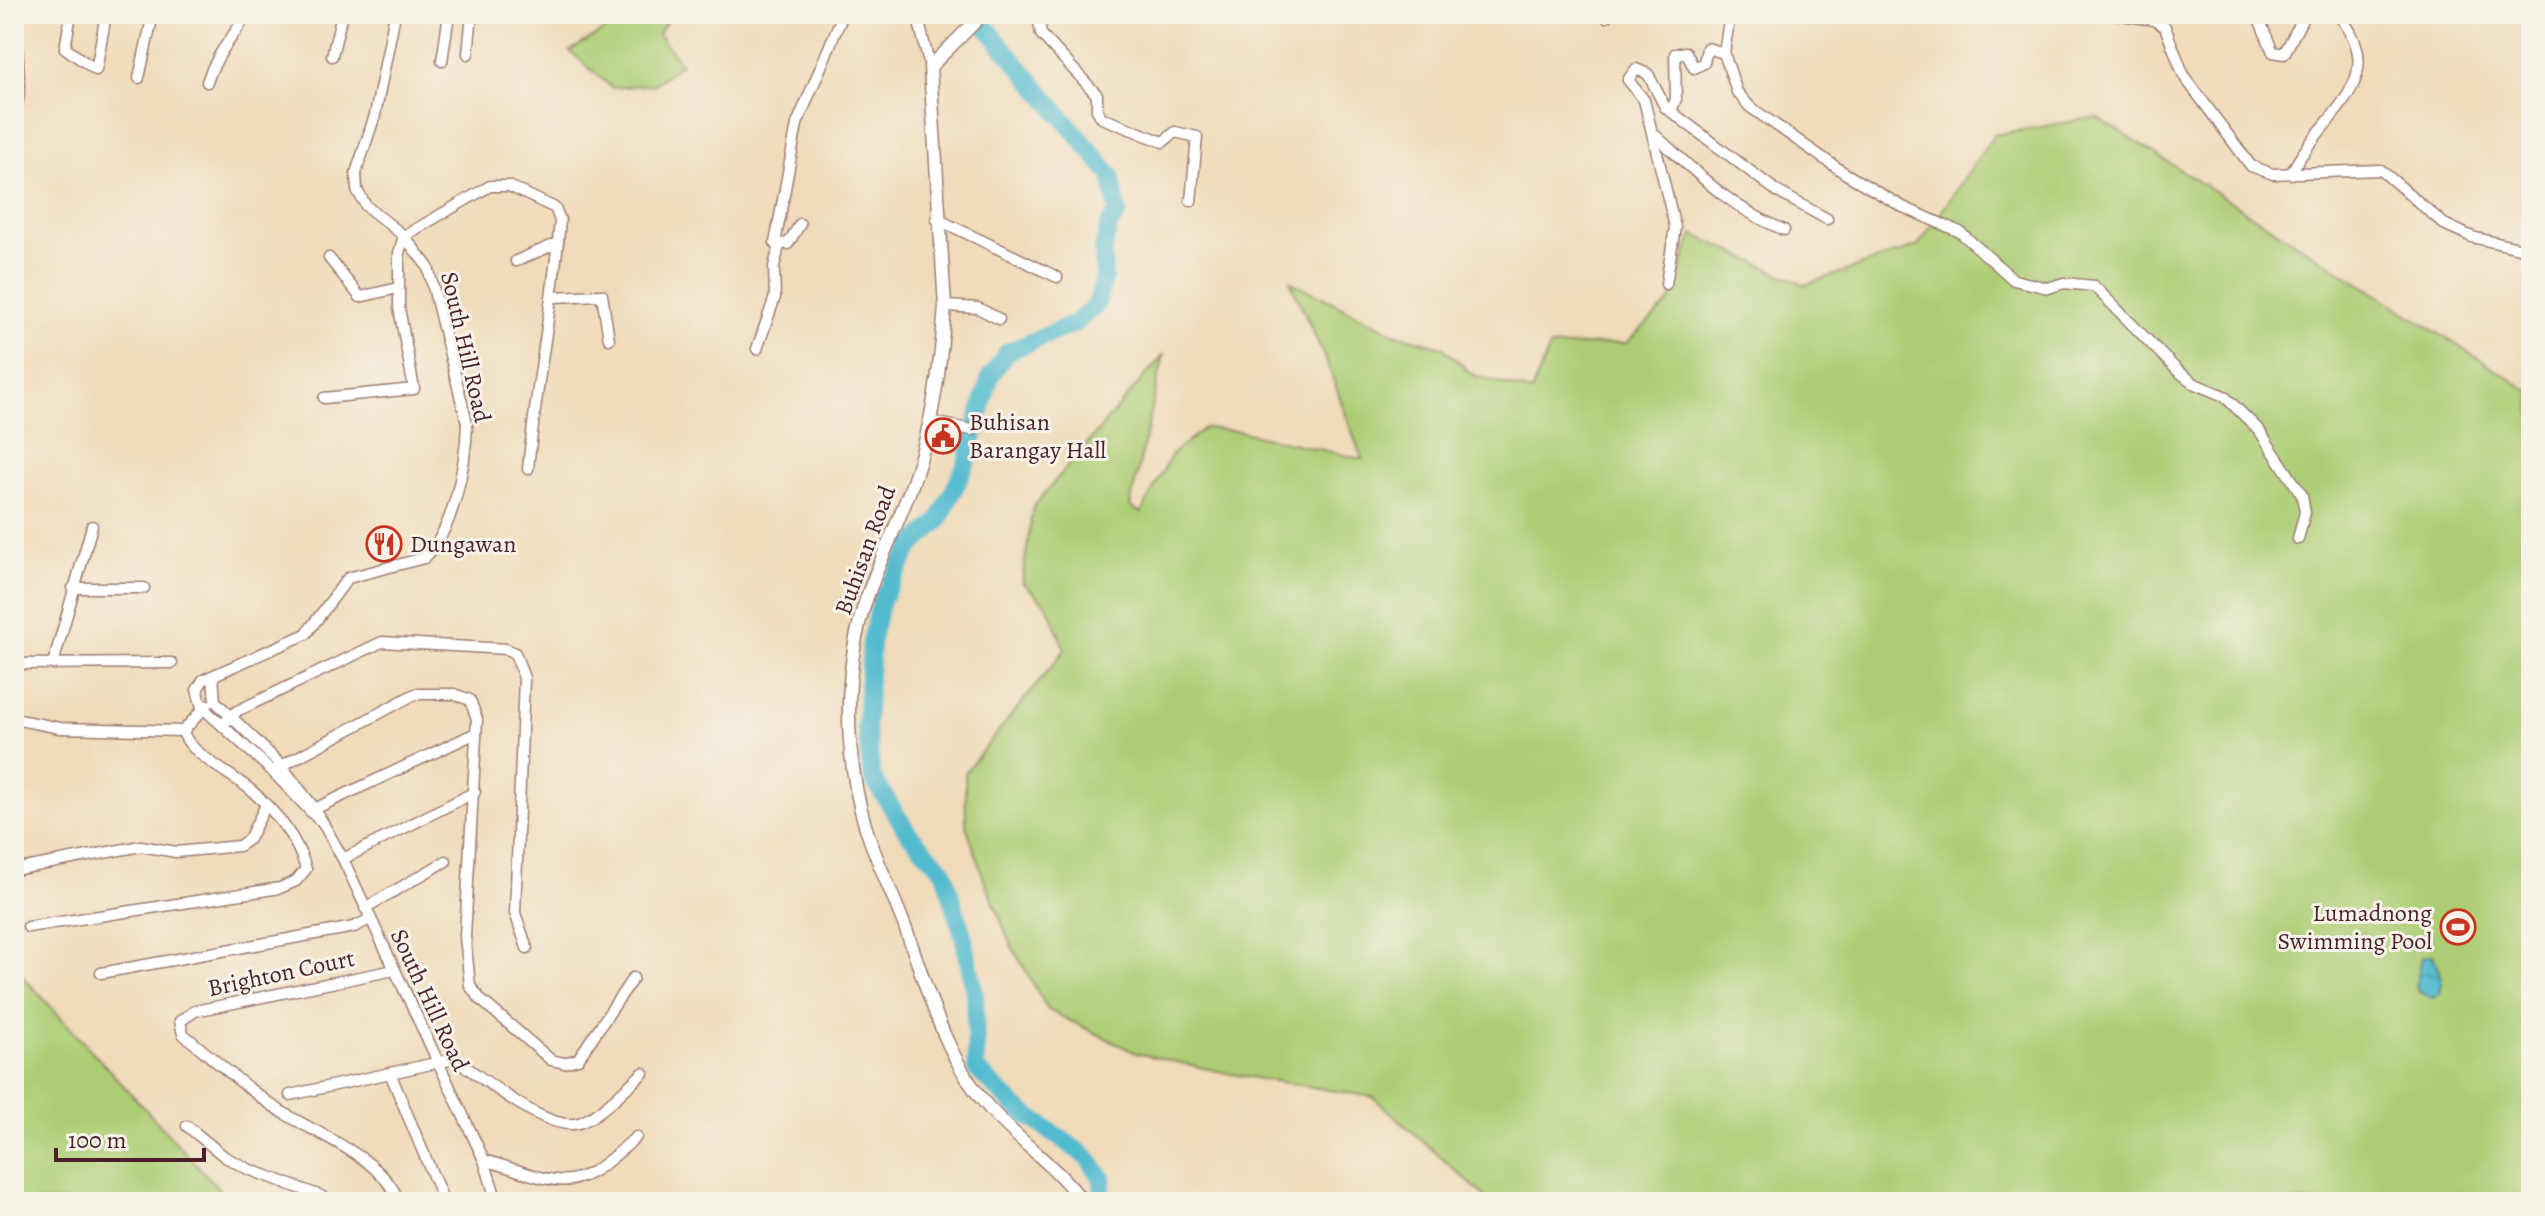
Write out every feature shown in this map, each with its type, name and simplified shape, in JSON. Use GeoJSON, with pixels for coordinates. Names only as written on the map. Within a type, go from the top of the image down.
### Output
{"type":"FeatureCollection","features":[{"type":"Feature","properties":{"kind":"street"},"geometry":{"type":"LineString","coordinates":[[14,113],[20,100],[14,41],[16,14]]}},
{"type":"Feature","properties":{"kind":"street"},"geometry":{"type":"LineString","coordinates":[[71,14],[65,48],[96,70],[106,14]]}},
{"type":"Feature","properties":{"kind":"street"},"geometry":{"type":"LineString","coordinates":[[139,78],[153,14]]}},
{"type":"Feature","properties":{"kind":"street"},"geometry":{"type":"LineString","coordinates":[[207,82],[216,55],[229,44],[247,14]]}},
{"type":"Feature","properties":{"kind":"street"},"geometry":{"type":"LineString","coordinates":[[332,56],[342,14]]}},
{"type":"Feature","properties":{"kind":"street","name":"South Hill Road"},"geometry":{"type":"LineString","coordinates":[[213,676],[306,634],[348,578],[418,561],[442,536],[463,463],[467,423],[428,267],[404,236],[366,206],[356,182],[375,115],[395,14]]}},
{"type":"Feature","properties":{"kind":"street"},"geometry":{"type":"LineString","coordinates":[[442,61],[449,14]]}},
{"type":"Feature","properties":{"kind":"street"},"geometry":{"type":"LineString","coordinates":[[468,54],[472,14]]}},
{"type":"Feature","properties":{"kind":"street"},"geometry":{"type":"LineString","coordinates":[[757,349],[775,297],[774,267],[779,246],[775,238],[797,124],[843,14]]}},
{"type":"Feature","properties":{"kind":"street"},"geometry":{"type":"LineString","coordinates":[[917,14],[930,67]]}},
{"type":"Feature","properties":{"kind":"street"},"geometry":{"type":"LineString","coordinates":[[930,67],[983,14]]}},
{"type":"Feature","properties":{"kind":"street"},"geometry":{"type":"LineString","coordinates":[[1038,14],[1041,34],[1097,95],[1097,110],[1102,118],[1163,142],[1175,132],[1197,137],[1191,201]]}},
{"type":"Feature","properties":{"kind":"street"},"geometry":{"type":"LineString","coordinates":[[1730,14],[1724,53],[1737,92],[1750,107],[1846,174],[1903,207],[1960,232],[2014,280],[2048,288],[2080,283],[2094,286],[2152,348],[2195,384],[2224,396],[2259,430],[2302,495],[2305,512],[2298,539]]}},
{"type":"Feature","properties":{"kind":"street"},"geometry":{"type":"LineString","coordinates":[[2115,14],[2157,17],[2165,27],[2184,76],[2239,154],[2251,166],[2273,174],[2381,170],[2444,224],[2472,237],[2531,251]]}},
{"type":"Feature","properties":{"kind":"street"},"geometry":{"type":"LineString","coordinates":[[2257,14],[2273,52],[2284,54],[2305,14]]}},
{"type":"Feature","properties":{"kind":"street"},"geometry":{"type":"LineString","coordinates":[[2291,174],[2360,75],[2357,42],[2338,14]]}},
{"type":"Feature","properties":{"kind":"street"},"geometry":{"type":"LineString","coordinates":[[1672,109],[1676,99],[1675,54],[1686,52],[1694,68],[1704,63],[1708,48],[1724,53]]}},
{"type":"Feature","properties":{"kind":"street","name":"Buhisan Road"},"geometry":{"type":"LineString","coordinates":[[930,67],[937,219],[945,306],[929,421],[915,476],[867,598],[855,647],[850,742],[855,784],[881,871],[959,1064],[985,1104],[1083,1202]]}},
{"type":"Feature","properties":{"kind":"street"},"geometry":{"type":"LineString","coordinates":[[1666,284],[1675,227],[1644,100],[1631,86],[1629,74],[1636,69],[1648,74],[1662,103],[1778,192],[1827,219]]}},
{"type":"Feature","properties":{"kind":"street"},"geometry":{"type":"LineString","coordinates":[[1653,134],[1707,186],[1756,218],[1784,230]]}},
{"type":"Feature","properties":{"kind":"street"},"geometry":{"type":"LineString","coordinates":[[324,398],[414,389],[404,345],[398,288],[404,236],[490,186],[509,186],[555,208],[560,220],[553,297],[536,383],[528,469]]}},
{"type":"Feature","properties":{"kind":"street"},"geometry":{"type":"LineString","coordinates":[[937,219],[1057,277]]}},
{"type":"Feature","properties":{"kind":"street"},"geometry":{"type":"LineString","coordinates":[[779,246],[791,241],[800,224]]}},
{"type":"Feature","properties":{"kind":"street"},"geometry":{"type":"LineString","coordinates":[[516,261],[558,243]]}},
{"type":"Feature","properties":{"kind":"street"},"geometry":{"type":"LineString","coordinates":[[329,258],[360,297],[398,288]]}},
{"type":"Feature","properties":{"kind":"street"},"geometry":{"type":"LineString","coordinates":[[553,297],[602,295],[609,339]]}},
{"type":"Feature","properties":{"kind":"street"},"geometry":{"type":"LineString","coordinates":[[945,306],[978,308],[999,319]]}},
{"type":"Feature","properties":{"kind":"street"},"geometry":{"type":"LineString","coordinates":[[929,421],[972,430]]}},
{"type":"Feature","properties":{"kind":"street"},"geometry":{"type":"LineString","coordinates":[[53,664],[92,526]]}},
{"type":"Feature","properties":{"kind":"street"},"geometry":{"type":"LineString","coordinates":[[73,588],[144,588]]}},
{"type":"Feature","properties":{"kind":"street"},"geometry":{"type":"LineString","coordinates":[[222,725],[230,715],[382,642],[506,649],[515,653],[524,678],[515,913],[527,948]]}},
{"type":"Feature","properties":{"kind":"street"},"geometry":{"type":"LineString","coordinates":[[14,664],[172,663]]}},
{"type":"Feature","properties":{"kind":"street"},"geometry":{"type":"LineString","coordinates":[[183,731],[202,707],[215,701],[213,676],[199,684],[202,707]]}},
{"type":"Feature","properties":{"kind":"street"},"geometry":{"type":"LineString","coordinates":[[276,768],[421,692],[454,694],[470,700],[477,712],[465,936],[470,986],[481,1000],[551,1060],[564,1063],[578,1059],[633,978]]}},
{"type":"Feature","properties":{"kind":"street","name":"South Hill Road"},"geometry":{"type":"LineString","coordinates":[[215,701],[314,813],[343,859],[435,1062],[484,1160],[497,1202]]}},
{"type":"Feature","properties":{"kind":"street","name":"South Hill Road"},"geometry":{"type":"LineString","coordinates":[[202,707],[276,768]]}},
{"type":"Feature","properties":{"kind":"street"},"geometry":{"type":"LineString","coordinates":[[14,719],[60,728],[183,731]]}},
{"type":"Feature","properties":{"kind":"street"},"geometry":{"type":"LineString","coordinates":[[28,927],[280,888],[296,881],[306,869],[300,848],[266,805],[254,792],[189,744],[183,731]]}},
{"type":"Feature","properties":{"kind":"street"},"geometry":{"type":"LineString","coordinates":[[314,813],[476,733]]}},
{"type":"Feature","properties":{"kind":"street"},"geometry":{"type":"LineString","coordinates":[[343,859],[475,792]]}},
{"type":"Feature","properties":{"kind":"street"},"geometry":{"type":"LineString","coordinates":[[14,870],[141,846],[176,852],[239,846],[249,839],[266,805]]}},
{"type":"Feature","properties":{"kind":"street"},"geometry":{"type":"LineString","coordinates":[[365,908],[446,861]]}},
{"type":"Feature","properties":{"kind":"street"},"geometry":{"type":"LineString","coordinates":[[101,973],[354,927],[370,919]]}},
{"type":"Feature","properties":{"kind":"street","name":"Brighton Court"},"geometry":{"type":"LineString","coordinates":[[394,970],[195,1011],[180,1021],[183,1034],[279,1110],[330,1136],[376,1172],[399,1202]]}},
{"type":"Feature","properties":{"kind":"street"},"geometry":{"type":"LineString","coordinates":[[290,1095],[454,1059],[515,1102],[572,1124],[586,1120],[643,1073]]}},
{"type":"Feature","properties":{"kind":"street"},"geometry":{"type":"LineString","coordinates":[[390,1073],[444,1202]]}},
{"type":"Feature","properties":{"kind":"street"},"geometry":{"type":"LineString","coordinates":[[187,1126],[236,1163],[329,1202]]}},
{"type":"Feature","properties":{"kind":"street"},"geometry":{"type":"LineString","coordinates":[[484,1160],[568,1182],[601,1170],[636,1137]]}},
{"type":"Feature","properties":{"kind":"green space"},"geometry":{"type":"Polygon","coordinates":[[[611,14],[672,14],[658,34],[681,64],[654,84],[612,88],[570,51],[616,23],[611,14]]]}},
{"type":"Feature","properties":{"kind":"green space"},"geometry":{"type":"Polygon","coordinates":[[[2097,117],[2531,392],[2531,1202],[1491,1202],[1373,1097],[1231,1074],[1136,1053],[1048,1010],[1011,945],[982,874],[966,825],[965,772],[1065,650],[1047,605],[1022,582],[1033,507],[1164,354],[1130,506],[1141,513],[1172,454],[1204,428],[1238,431],[1362,459],[1328,365],[1290,281],[1396,334],[1442,347],[1473,375],[1531,392],[1550,347],[1626,343],[1669,303],[1693,234],[1805,285],[1918,246],[1994,135],[2097,117]]]}},
{"type":"Feature","properties":{"kind":"green space"},"geometry":{"type":"Polygon","coordinates":[[[14,968],[28,982],[231,1202],[14,1202],[14,968]]]}},
{"type":"Feature","properties":{"kind":"water"},"geometry":{"type":"Polygon","coordinates":[[[2433,955],[2442,981],[2440,993],[2433,998],[2419,992],[2416,986],[2422,957],[2433,955]]]}},
{"type":"Feature","properties":{"kind":"waterway"},"geometry":{"type":"LineString","coordinates":[[975,14],[1111,175],[1118,213],[1109,225],[1103,251],[1104,279],[1096,306],[1074,324],[1007,352],[990,377],[966,464],[939,521],[911,547],[881,601],[871,642],[866,726],[872,777],[909,834],[944,871],[964,939],[975,995],[976,1069],[1016,1107],[1087,1157],[1102,1178],[1102,1202]]}},
{"type":"Feature","properties":{"kind":"place","name":"Buhisan Barangay Hall"},"geometry":{"type":"Point","coordinates":[943,436]}},
{"type":"Feature","properties":{"kind":"place","name":"Dungawan"},"geometry":{"type":"Point","coordinates":[384,544]}},
{"type":"Feature","properties":{"kind":"place","name":"Lumadnong Swimming Pool"},"geometry":{"type":"Point","coordinates":[2458,927]}}]}
